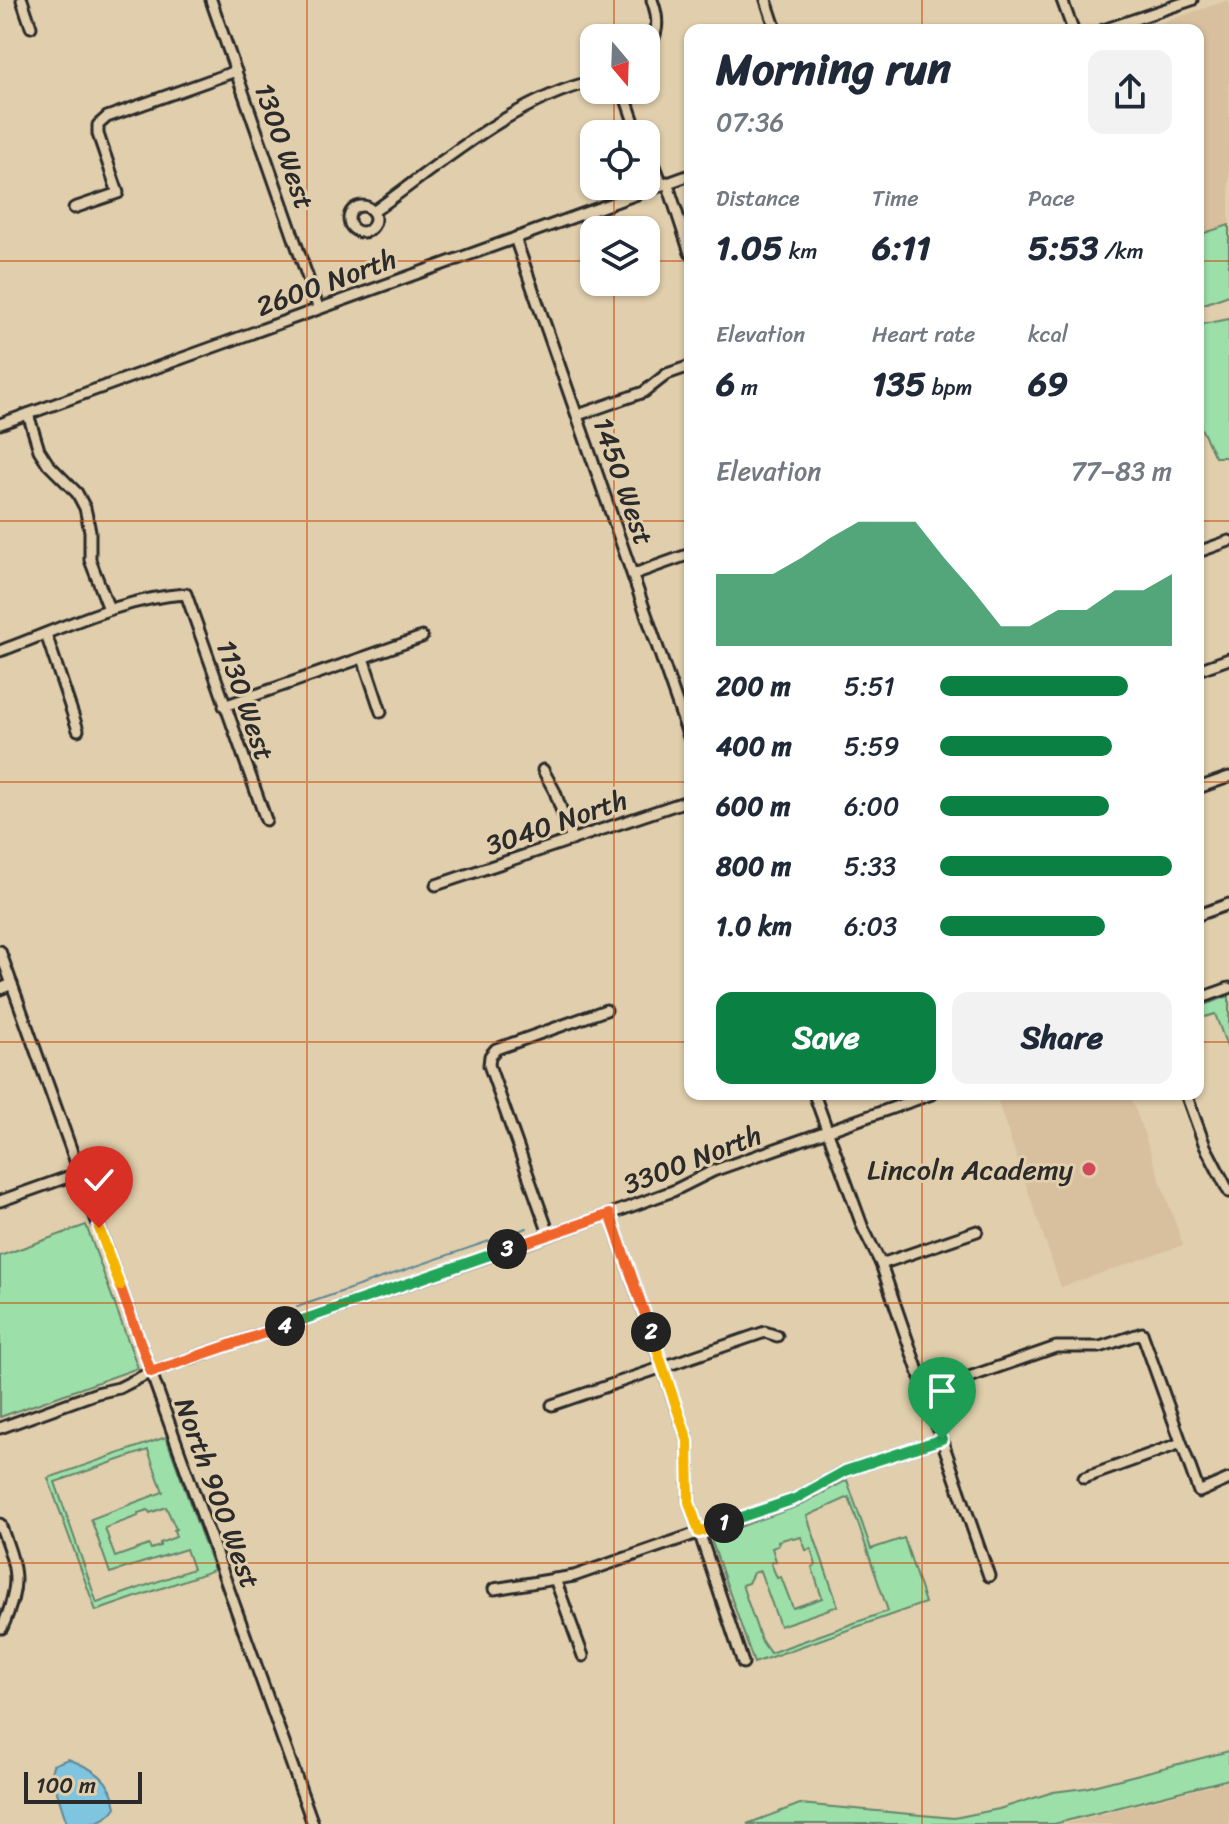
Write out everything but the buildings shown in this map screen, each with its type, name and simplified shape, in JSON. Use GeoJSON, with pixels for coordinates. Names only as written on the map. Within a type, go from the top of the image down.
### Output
{"type":"FeatureCollection","features":[{"type":"Feature","properties":{"kind":"street"},"geometry":{"type":"LineString","coordinates":[[22,0],[31,27]]}},
{"type":"Feature","properties":{"kind":"street","name":"1300 West"},"geometry":{"type":"LineString","coordinates":[[211,0],[318,307]]}},
{"type":"Feature","properties":{"kind":"street"},"geometry":{"type":"LineString","coordinates":[[652,0],[658,24]]}},
{"type":"Feature","properties":{"kind":"street"},"geometry":{"type":"LineString","coordinates":[[766,0],[774,24]]}},
{"type":"Feature","properties":{"kind":"street"},"geometry":{"type":"LineString","coordinates":[[1062,0],[1071,24]]}},
{"type":"Feature","properties":{"kind":"street"},"geometry":{"type":"LineString","coordinates":[[1121,24],[1192,0]]}},
{"type":"Feature","properties":{"kind":"street"},"geometry":{"type":"LineString","coordinates":[[74,208],[118,193],[98,134],[98,125],[107,117],[236,71]]}},
{"type":"Feature","properties":{"kind":"street"},"geometry":{"type":"LineString","coordinates":[[373,212],[508,117],[539,101],[580,86]]}},
{"type":"Feature","properties":{"kind":"street","name":"2600 North"},"geometry":{"type":"LineString","coordinates":[[0,424],[684,177]]}},
{"type":"Feature","properties":{"kind":"street"},"geometry":{"type":"LineString","coordinates":[[661,185],[684,239]]}},
{"type":"Feature","properties":{"kind":"street","name":"1450 West"},"geometry":{"type":"LineString","coordinates":[[515,238],[684,722]]}},
{"type":"Feature","properties":{"kind":"street"},"geometry":{"type":"LineString","coordinates":[[578,415],[644,392],[667,374],[684,368]]}},
{"type":"Feature","properties":{"kind":"street"},"geometry":{"type":"LineString","coordinates":[[0,651],[109,609],[90,560],[90,531],[85,508],[77,493],[48,464],[39,450],[28,414]]}},
{"type":"Feature","properties":{"kind":"street"},"geometry":{"type":"LineString","coordinates":[[1204,550],[1229,541]]}},
{"type":"Feature","properties":{"kind":"street"},"geometry":{"type":"LineString","coordinates":[[634,574],[684,556]]}},
{"type":"Feature","properties":{"kind":"street","name":"1130 West"},"geometry":{"type":"LineString","coordinates":[[109,609],[186,594],[266,820]]}},
{"type":"Feature","properties":{"kind":"street"},"geometry":{"type":"LineString","coordinates":[[46,634],[78,730]]}},
{"type":"Feature","properties":{"kind":"street"},"geometry":{"type":"LineString","coordinates":[[224,706],[422,637]]}},
{"type":"Feature","properties":{"kind":"street"},"geometry":{"type":"LineString","coordinates":[[363,658],[381,712]]}},
{"type":"Feature","properties":{"kind":"street"},"geometry":{"type":"LineString","coordinates":[[1204,668],[1229,659]]}},
{"type":"Feature","properties":{"kind":"street"},"geometry":{"type":"LineString","coordinates":[[543,770],[555,792],[572,840]]}},
{"type":"Feature","properties":{"kind":"street"},"geometry":{"type":"LineString","coordinates":[[1204,786],[1229,777]]}},
{"type":"Feature","properties":{"kind":"street","name":"3040 North"},"geometry":{"type":"LineString","coordinates":[[436,885],[684,802]]}},
{"type":"Feature","properties":{"kind":"street"},"geometry":{"type":"LineString","coordinates":[[1204,913],[1229,904]]}},
{"type":"Feature","properties":{"kind":"street","name":"North 900 West"},"geometry":{"type":"LineString","coordinates":[[0,951],[313,1824]]}},
{"type":"Feature","properties":{"kind":"street"},"geometry":{"type":"LineString","coordinates":[[0,989],[12,984]]}},
{"type":"Feature","properties":{"kind":"street"},"geometry":{"type":"LineString","coordinates":[[1204,997],[1229,988]]}},
{"type":"Feature","properties":{"kind":"street"},"geometry":{"type":"LineString","coordinates":[[549,1234],[489,1065],[490,1056],[496,1049],[606,1010]]}},
{"type":"Feature","properties":{"kind":"street"},"geometry":{"type":"LineString","coordinates":[[816,1100],[863,1228],[881,1264],[989,1576]]}},
{"type":"Feature","properties":{"kind":"street","name":"3300 North"},"geometry":{"type":"LineString","coordinates":[[0,1428],[119,1388],[151,1372],[610,1214],[673,1191],[713,1171],[916,1100]]}},
{"type":"Feature","properties":{"kind":"street"},"geometry":{"type":"LineString","coordinates":[[1188,1100],[1205,1146],[1229,1192]]}},
{"type":"Feature","properties":{"kind":"street"},"geometry":{"type":"LineString","coordinates":[[0,1201],[79,1173]]}},
{"type":"Feature","properties":{"kind":"street"},"geometry":{"type":"LineString","coordinates":[[610,1214],[688,1441],[689,1502],[743,1663]]}},
{"type":"Feature","properties":{"kind":"street"},"geometry":{"type":"LineString","coordinates":[[881,1264],[977,1231]]}},
{"type":"Feature","properties":{"kind":"street"},"geometry":{"type":"LineString","coordinates":[[552,1405],[765,1332],[777,1336]]}},
{"type":"Feature","properties":{"kind":"street"},"geometry":{"type":"LineString","coordinates":[[926,1392],[1056,1347],[1100,1347],[1142,1333],[1199,1492],[1229,1479]]}},
{"type":"Feature","properties":{"kind":"street"},"geometry":{"type":"LineString","coordinates":[[494,1589],[574,1576],[795,1499],[845,1471],[942,1439]]}},
{"type":"Feature","properties":{"kind":"street"},"geometry":{"type":"LineString","coordinates":[[1084,1478],[1181,1443]]}},
{"type":"Feature","properties":{"kind":"street"},"geometry":{"type":"LineString","coordinates":[[0,1524],[17,1583],[14,1600],[2,1628]]}},
{"type":"Feature","properties":{"kind":"street"},"geometry":{"type":"LineString","coordinates":[[555,1579],[583,1656]]}},
{"type":"Feature","properties":{"kind":"shaded area"},"geometry":{"type":"Polygon","coordinates":[[[1229,0],[1229,292],[1204,300],[1204,24],[1158,24],[1229,0]]]}},
{"type":"Feature","properties":{"kind":"shaded area","name":"Lincoln Academy"},"geometry":{"type":"Polygon","coordinates":[[[997,1100],[1132,1100],[1183,1245],[1061,1287],[997,1100]]]}},
{"type":"Feature","properties":{"kind":"shaded area"},"geometry":{"type":"Polygon","coordinates":[[[1229,1781],[1229,1824],[1064,1824],[1229,1781]]]}},
{"type":"Feature","properties":{"kind":"green space"},"geometry":{"type":"Polygon","coordinates":[[[1229,225],[1229,295],[1204,304],[1204,233],[1229,225]]]}},
{"type":"Feature","properties":{"kind":"green space"},"geometry":{"type":"Polygon","coordinates":[[[1229,319],[1229,457],[1215,457],[1204,434],[1204,324],[1229,319]]]}},
{"type":"Feature","properties":{"kind":"green space"},"geometry":{"type":"Polygon","coordinates":[[[1229,996],[1229,1052],[1215,1014],[1204,1017],[1204,1005],[1229,996]]]}},
{"type":"Feature","properties":{"kind":"green space"},"geometry":{"type":"Polygon","coordinates":[[[86,1225],[138,1368],[0,1417],[0,1256],[86,1225]]]}},
{"type":"Feature","properties":{"kind":"green space"},"geometry":{"type":"Polygon","coordinates":[[[166,1437],[214,1570],[96,1611],[48,1478],[166,1437]],[[148,1450],[55,1482],[97,1603],[193,1569],[186,1549],[110,1573],[91,1519],[163,1492],[148,1450]],[[166,1507],[150,1513],[148,1510],[138,1513],[138,1516],[105,1528],[115,1557],[149,1545],[151,1549],[176,1537],[176,1529],[166,1507]]]}},
{"type":"Feature","properties":{"kind":"green space"},"geometry":{"type":"Polygon","coordinates":[[[847,1480],[871,1549],[904,1538],[925,1603],[754,1663],[712,1542],[714,1536],[798,1506],[847,1480]],[[849,1497],[807,1516],[838,1606],[780,1626],[760,1571],[753,1573],[748,1583],[742,1585],[761,1640],[770,1653],[888,1611],[849,1497]],[[801,1537],[778,1541],[779,1545],[772,1548],[776,1561],[771,1563],[777,1578],[781,1577],[793,1608],[822,1598],[812,1567],[816,1565],[811,1549],[806,1550],[801,1537]]]}},
{"type":"Feature","properties":{"kind":"green space"},"geometry":{"type":"Polygon","coordinates":[[[1229,1751],[1229,1779],[1054,1824],[747,1824],[800,1804],[954,1818],[1229,1751]]]}},
{"type":"Feature","properties":{"kind":"water"},"geometry":{"type":"Polygon","coordinates":[[[68,1759],[100,1776],[110,1789],[116,1807],[107,1817],[88,1823],[67,1824],[51,1773],[53,1765],[68,1759]]]}},
{"type":"Feature","properties":{"kind":"waterway"},"geometry":{"type":"LineString","coordinates":[[297,1307],[527,1228]]}},
{"type":"Feature","properties":{"kind":"place","name":"Lincoln Academy"},"geometry":{"type":"Point","coordinates":[1089,1169]}},
{"type":"Feature","properties":{"kind":"route"},"geometry":{"type":"LineString","coordinates":[[99,1228],[151,1372],[610,1214],[688,1441],[689,1502],[699,1532],[795,1499],[845,1471],[942,1439]]}}]}
